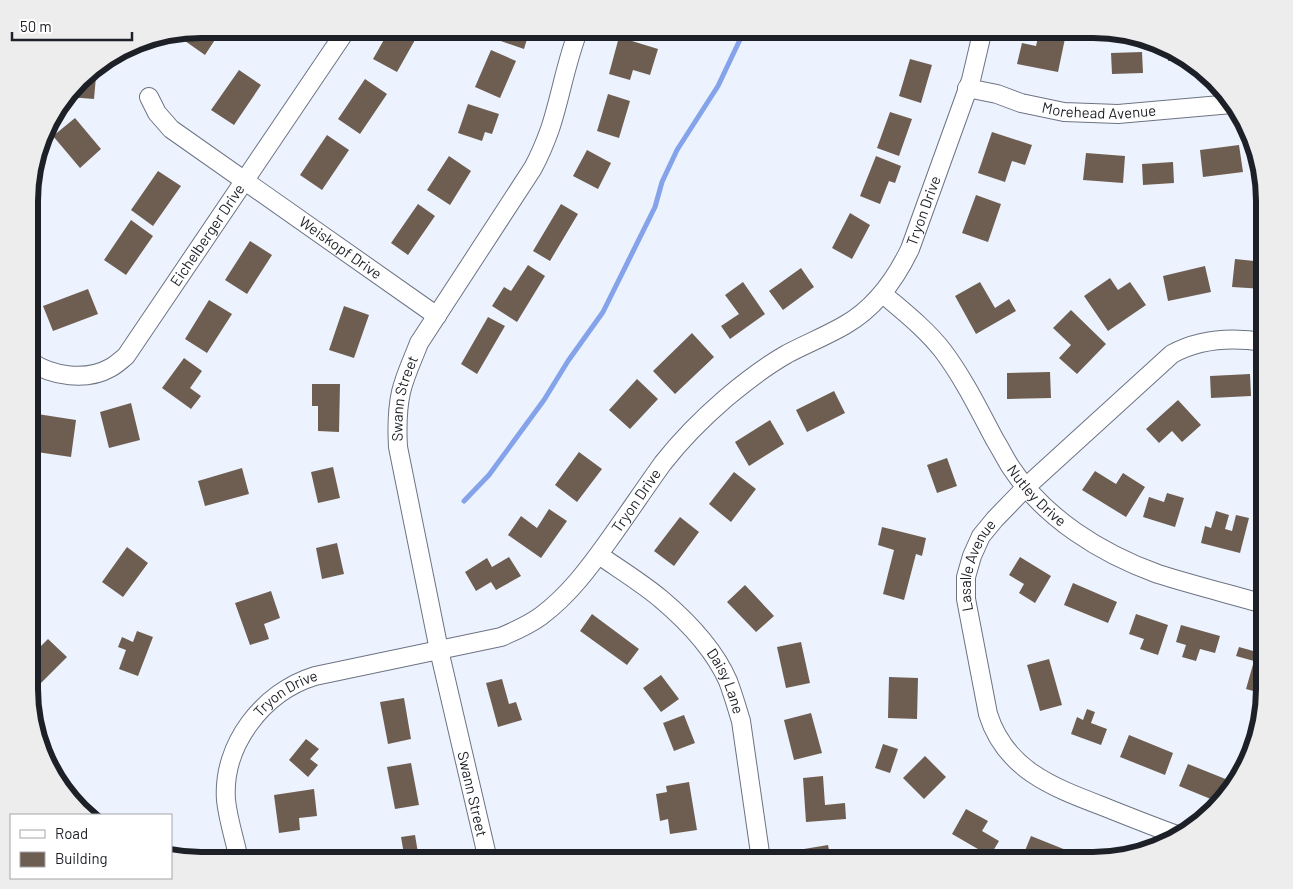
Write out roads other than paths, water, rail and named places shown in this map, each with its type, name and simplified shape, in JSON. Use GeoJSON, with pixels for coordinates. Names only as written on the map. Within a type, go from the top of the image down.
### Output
{"type":"FeatureCollection","features":[{"type":"Feature","properties":{"kind":"street","name":"Eichelberger Drive"},"geometry":{"type":"LineString","coordinates":[[38,366],[55,373],[77,375],[109,369],[126,356],[341,38]]}},
{"type":"Feature","properties":{"kind":"street","name":"Swann Street"},"geometry":{"type":"LineString","coordinates":[[486,851],[439,650],[398,447],[397,426],[401,393],[407,372],[420,343],[534,168],[550,128],[575,38]]}},
{"type":"Feature","properties":{"kind":"street","name":"Tryon Drive"},"geometry":{"type":"LineString","coordinates":[[237,851],[226,800],[227,778],[232,756],[241,736],[253,718],[268,702],[285,689],[310,677],[501,637],[540,617],[557,603],[580,579],[664,462],[693,429],[725,399],[751,379],[787,354],[845,326],[863,313],[883,294],[898,274],[910,249],[974,70],[981,38]]}},
{"type":"Feature","properties":{"kind":"street","name":"Morehead Avenue"},"geometry":{"type":"LineString","coordinates":[[967,88],[997,94],[1020,103],[1064,112],[1118,114],[1224,105]]}},
{"type":"Feature","properties":{"kind":"street","name":"Weiskopf Drive"},"geometry":{"type":"LineString","coordinates":[[149,97],[157,113],[171,130],[437,316]]}},
{"type":"Feature","properties":{"kind":"street","name":"Nutley Drive"},"geometry":{"type":"LineString","coordinates":[[883,294],[929,334],[943,351],[962,378],[1010,466],[1026,487],[1070,529],[1098,547],[1158,574],[1255,601]]}},
{"type":"Feature","properties":{"kind":"street","name":"Lasalle Avenue"},"geometry":{"type":"LineString","coordinates":[[1170,832],[1068,793],[1038,777],[1015,760],[1001,743],[988,714],[966,599],[966,577],[972,556],[981,536],[995,519],[1026,487],[1172,354],[1182,348],[1203,342],[1225,339],[1255,341]]}},
{"type":"Feature","properties":{"kind":"street","name":"Daisy Lane"},"geometry":{"type":"LineString","coordinates":[[599,555],[674,611],[697,634],[716,660],[727,680],[741,721],[761,852]]}},
{"type":"Feature","properties":{"kind":"waterway"},"geometry":{"type":"LineString","coordinates":[[464,501],[489,475],[544,400],[568,361],[603,312],[655,207],[662,182],[677,150],[718,86],[741,38]]}}]}
